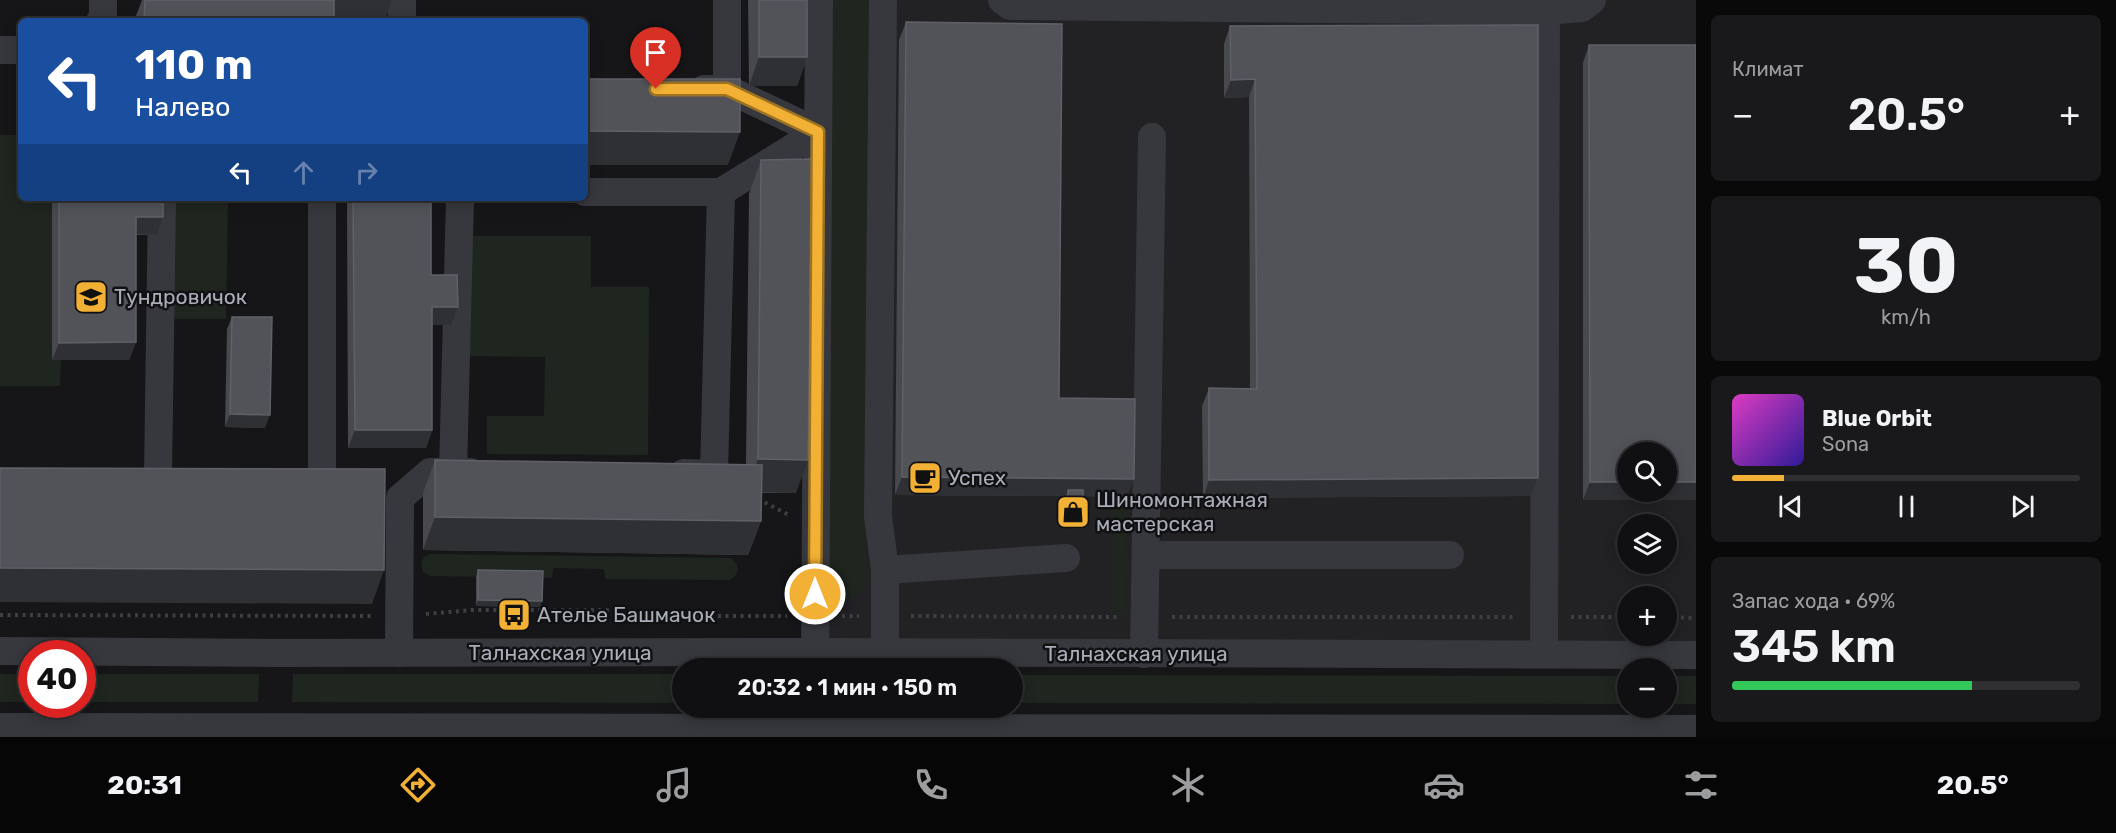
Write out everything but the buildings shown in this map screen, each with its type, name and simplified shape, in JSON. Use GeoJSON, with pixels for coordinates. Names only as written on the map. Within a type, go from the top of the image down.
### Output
{"type":"FeatureCollection","features":[{"type":"Feature","properties":{"kind":"street"},"geometry":{"type":"LineString","coordinates":[[102,18],[103,0]]}},
{"type":"Feature","properties":{"kind":"street"},"geometry":{"type":"LineString","coordinates":[[402,0],[402,18]]}},
{"type":"Feature","properties":{"kind":"street"},"geometry":{"type":"LineString","coordinates":[[726,0],[727,89]]}},
{"type":"Feature","properties":{"kind":"street"},"geometry":{"type":"LineString","coordinates":[[815,658],[819,0]]}},
{"type":"Feature","properties":{"kind":"street"},"geometry":{"type":"LineString","coordinates":[[883,0],[878,516],[885,570],[885,658]]}},
{"type":"Feature","properties":{"kind":"street"},"geometry":{"type":"LineString","coordinates":[[1002,0],[1010,6],[1546,11],[1582,8],[1593,0]]}},
{"type":"Feature","properties":{"kind":"street"},"geometry":{"type":"LineString","coordinates":[[1544,654],[1546,11]]}},
{"type":"Feature","properties":{"kind":"street"},"geometry":{"type":"LineString","coordinates":[[0,50],[18,50]]}},
{"type":"Feature","properties":{"kind":"street"},"geometry":{"type":"LineString","coordinates":[[679,89],[727,89],[818,132]]}},
{"type":"Feature","properties":{"kind":"street"},"geometry":{"type":"LineString","coordinates":[[588,192],[721,192],[818,132]]}},
{"type":"Feature","properties":{"kind":"street"},"geometry":{"type":"LineString","coordinates":[[1144,654],[1152,137]]}},
{"type":"Feature","properties":{"kind":"street"},"geometry":{"type":"LineString","coordinates":[[654,473],[714,474],[721,192]]}},
{"type":"Feature","properties":{"kind":"street"},"geometry":{"type":"LineString","coordinates":[[158,476],[162,201]]}},
{"type":"Feature","properties":{"kind":"street"},"geometry":{"type":"LineString","coordinates":[[321,201],[322,478]]}},
{"type":"Feature","properties":{"kind":"street"},"geometry":{"type":"LineString","coordinates":[[453,472],[460,201]]}},
{"type":"Feature","properties":{"kind":"street"},"geometry":{"type":"LineString","coordinates":[[399,653],[389,494],[430,472],[500,472]]}},
{"type":"Feature","properties":{"kind":"street"},"geometry":{"type":"LineString","coordinates":[[1146,555],[1450,555]]}},
{"type":"Feature","properties":{"kind":"street"},"geometry":{"type":"LineString","coordinates":[[885,570],[1066,558]]}},
{"type":"Feature","properties":{"kind":"street","name":"Талнахская улица"},"geometry":{"type":"LineString","coordinates":[[0,651],[399,653],[696,658]]}},
{"type":"Feature","properties":{"kind":"street","name":"Талнахская улица"},"geometry":{"type":"LineString","coordinates":[[996,658],[1144,654],[1696,655]]}},
{"type":"Feature","properties":{"kind":"street"},"geometry":{"type":"LineString","coordinates":[[0,727],[181,732],[815,718]]}},
{"type":"Feature","properties":{"kind":"street"},"geometry":{"type":"LineString","coordinates":[[885,718],[987,732],[1696,729]]}},
{"type":"Feature","properties":{"kind":"path"},"geometry":{"type":"LineString","coordinates":[[750,496],[816,528]]}},
{"type":"Feature","properties":{"kind":"path"},"geometry":{"type":"LineString","coordinates":[[815,616],[1617,617]]}},
{"type":"Feature","properties":{"kind":"path"},"geometry":{"type":"LineString","coordinates":[[1677,617],[1696,618]]}},
{"type":"Feature","properties":{"kind":"shaded area"},"geometry":{"type":"Polygon","coordinates":[[[811,0],[1696,0],[1696,642],[1677,642],[1677,586],[1617,586],[1617,642],[807,645],[811,0]]]}},
{"type":"Feature","properties":{"kind":"shaded area"},"geometry":{"type":"Polygon","coordinates":[[[831,0],[870,0],[866,582],[859,594],[850,599],[839,598],[829,589],[831,0]]]}},
{"type":"Feature","properties":{"kind":"shaded area"},"geometry":{"type":"Polygon","coordinates":[[[0,135],[18,135],[18,201],[52,201],[52,360],[61,360],[60,386],[0,386],[0,135]]]}},
{"type":"Feature","properties":{"kind":"shaded area"},"geometry":{"type":"Polygon","coordinates":[[[170,201],[228,201],[226,319],[168,319],[170,201]]]}},
{"type":"Feature","properties":{"kind":"shaded area"},"geometry":{"type":"Polygon","coordinates":[[[465,236],[591,236],[591,287],[649,287],[648,455],[487,454],[487,416],[544,416],[545,357],[464,356],[465,236]]]}},
{"type":"Feature","properties":{"kind":"shaded area"},"geometry":{"type":"Polygon","coordinates":[[[1112,497],[1127,497],[1126,614],[1111,614],[1112,497]]]}},
{"type":"Feature","properties":{"kind":"shaded area"},"geometry":{"type":"Polygon","coordinates":[[[430,554],[730,558],[734,560],[738,569],[733,578],[729,580],[605,579],[604,569],[553,568],[552,578],[430,576],[423,572],[421,565],[423,558],[430,554]]]}},
{"type":"Feature","properties":{"kind":"shaded area"},"geometry":{"type":"Polygon","coordinates":[[[0,674],[18,674],[18,702],[0,702],[0,674]]]}},
{"type":"Feature","properties":{"kind":"shaded area"},"geometry":{"type":"Polygon","coordinates":[[[96,674],[259,674],[258,702],[96,702],[96,674]]]}},
{"type":"Feature","properties":{"kind":"shaded area"},"geometry":{"type":"Polygon","coordinates":[[[293,674],[672,674],[672,703],[292,702],[293,674]]]}},
{"type":"Feature","properties":{"kind":"shaded area"},"geometry":{"type":"Polygon","coordinates":[[[1023,675],[1617,676],[1617,704],[1023,703],[1023,675]]]}},
{"type":"Feature","properties":{"kind":"shaded area"},"geometry":{"type":"Polygon","coordinates":[[[1677,676],[1696,676],[1696,704],[1677,704],[1677,676]]]}},
{"type":"Feature","properties":{"kind":"place","name":"Тундровичок"},"geometry":{"type":"Point","coordinates":[91,297]}},
{"type":"Feature","properties":{"kind":"place","name":"Успех"},"geometry":{"type":"Point","coordinates":[925,478]}},
{"type":"Feature","properties":{"kind":"place","name":"Шиномонтажная мастерская"},"geometry":{"type":"Point","coordinates":[1073,512]}},
{"type":"Feature","properties":{"kind":"place","name":"Ателье Башмачок"},"geometry":{"type":"Point","coordinates":[514,615]}},
{"type":"Feature","properties":{"kind":"route"},"geometry":{"type":"LineString","coordinates":[[656,89],[727,89],[818,132],[815,594]]}}]}
